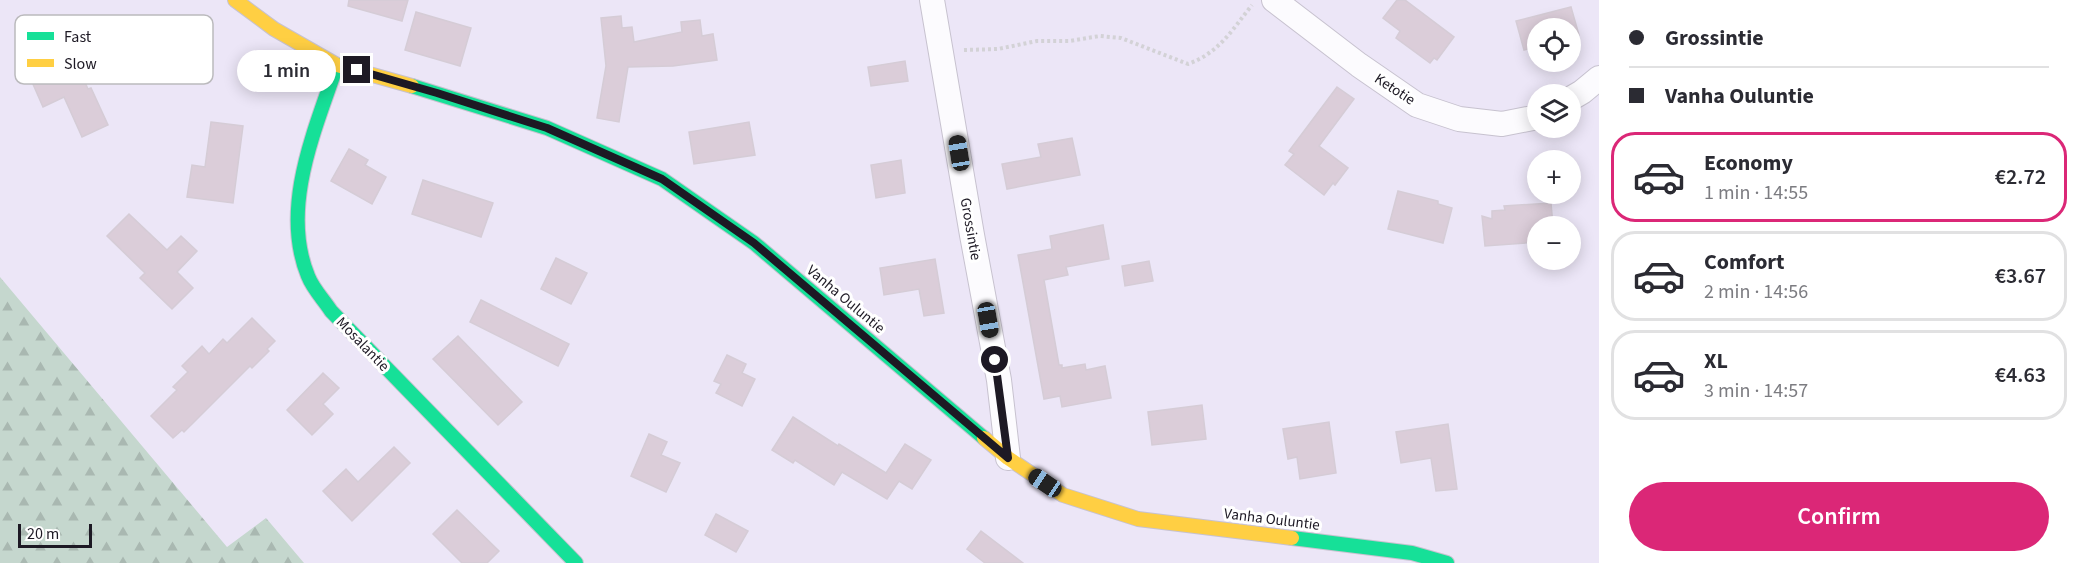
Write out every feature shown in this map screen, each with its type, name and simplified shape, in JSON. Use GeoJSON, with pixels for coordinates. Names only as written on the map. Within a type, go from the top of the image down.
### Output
{"type":"FeatureCollection","features":[{"type":"Feature","properties":{"kind":"street","name":"Vanha Ouluntie"},"geometry":{"type":"LineString","coordinates":[[235,0],[274,29],[337,65],[437,93],[547,128],[662,179],[754,243],[1008,458],[1063,495],[1138,519],[1361,555],[1412,553],[1447,563]]}},
{"type":"Feature","properties":{"kind":"street","name":"Grossintie"},"geometry":{"type":"LineString","coordinates":[[932,0],[999,380],[1008,458]]}},
{"type":"Feature","properties":{"kind":"street","name":"Ketotie"},"geometry":{"type":"LineString","coordinates":[[1274,0],[1359,65],[1418,105],[1459,119],[1502,124],[1527,119]]}},
{"type":"Feature","properties":{"kind":"street","name":"Mosalantie"},"geometry":{"type":"LineString","coordinates":[[337,65],[306,162],[300,201],[301,252],[309,278],[331,311],[576,563]]}},
{"type":"Feature","properties":{"kind":"street"},"geometry":{"type":"LineString","coordinates":[[1581,93],[1599,78]]}},
{"type":"Feature","properties":{"kind":"path"},"geometry":{"type":"LineString","coordinates":[[941,50],[998,49],[1036,41],[1069,41],[1100,36],[1121,38],[1188,64],[1202,59],[1217,48],[1256,0]]}},
{"type":"Feature","properties":{"kind":"green space"},"geometry":{"type":"Polygon","coordinates":[[[0,277],[227,547],[266,518],[304,563],[0,563],[0,277]]]}},
{"type":"Feature","properties":{"kind":"building"},"geometry":{"type":"Polygon","coordinates":[[[349,0],[408,0],[402,21],[348,6],[349,0]]]}},
{"type":"Feature","properties":{"kind":"building"},"geometry":{"type":"Polygon","coordinates":[[[1397,0],[1405,0],[1454,37],[1437,60],[1434,58],[1430,63],[1396,38],[1400,31],[1383,18],[1397,0]]]}},
{"type":"Feature","properties":{"kind":"building"},"geometry":{"type":"Polygon","coordinates":[[[1571,7],[1574,18],[1528,18],[1571,7]]]}},
{"type":"Feature","properties":{"kind":"building"},"geometry":{"type":"Polygon","coordinates":[[[416,12],[471,28],[460,66],[405,50],[416,12]]]}},
{"type":"Feature","properties":{"kind":"building"},"geometry":{"type":"Polygon","coordinates":[[[621,16],[622,28],[632,27],[634,42],[682,32],[681,22],[700,20],[702,36],[713,34],[717,60],[673,66],[628,67],[619,122],[597,118],[606,66],[601,18],[621,16]]]}},
{"type":"Feature","properties":{"kind":"building"},"geometry":{"type":"Polygon","coordinates":[[[1527,18],[1527,49],[1524,50],[1516,21],[1527,18]]]}},
{"type":"Feature","properties":{"kind":"building"},"geometry":{"type":"Polygon","coordinates":[[[905,61],[908,81],[871,86],[868,67],[905,61]]]}},
{"type":"Feature","properties":{"kind":"building"},"geometry":{"type":"Polygon","coordinates":[[[33,84],[86,84],[88,89],[91,88],[108,125],[82,137],[64,97],[43,107],[33,84]]]}},
{"type":"Feature","properties":{"kind":"building"},"geometry":{"type":"Polygon","coordinates":[[[1337,87],[1354,99],[1319,146],[1348,168],[1324,195],[1285,165],[1294,154],[1289,151],[1337,87]]]}},
{"type":"Feature","properties":{"kind":"building"},"geometry":{"type":"Polygon","coordinates":[[[211,122],[243,126],[233,203],[187,197],[192,165],[205,167],[211,122]]]}},
{"type":"Feature","properties":{"kind":"building"},"geometry":{"type":"Polygon","coordinates":[[[749,122],[755,155],[694,164],[689,132],[749,122]]]}},
{"type":"Feature","properties":{"kind":"building"},"geometry":{"type":"Polygon","coordinates":[[[1072,138],[1080,175],[1007,189],[1002,164],[1041,157],[1038,144],[1072,138]]]}},
{"type":"Feature","properties":{"kind":"building"},"geometry":{"type":"Polygon","coordinates":[[[349,149],[368,160],[365,165],[386,177],[372,204],[331,181],[349,149]]]}},
{"type":"Feature","properties":{"kind":"building"},"geometry":{"type":"Polygon","coordinates":[[[901,160],[905,193],[876,198],[871,165],[901,160]]]}},
{"type":"Feature","properties":{"kind":"building"},"geometry":{"type":"Polygon","coordinates":[[[423,180],[493,203],[481,237],[412,214],[423,180]]]}},
{"type":"Feature","properties":{"kind":"building"},"geometry":{"type":"Polygon","coordinates":[[[1398,191],[1438,201],[1438,204],[1452,208],[1443,243],[1388,229],[1398,191]]]}},
{"type":"Feature","properties":{"kind":"building"},"geometry":{"type":"Polygon","coordinates":[[[1551,204],[1552,216],[1527,216],[1527,243],[1485,246],[1482,216],[1492,219],[1492,211],[1505,210],[1504,206],[1551,204]]]}},
{"type":"Feature","properties":{"kind":"building"},"geometry":{"type":"Polygon","coordinates":[[[129,214],[167,250],[181,236],[197,251],[177,272],[193,288],[172,309],[140,278],[145,273],[107,236],[129,214]]]}},
{"type":"Feature","properties":{"kind":"building"},"geometry":{"type":"Polygon","coordinates":[[[1103,225],[1109,259],[1066,267],[1068,275],[1044,280],[1059,365],[1062,365],[1062,368],[1085,364],[1086,370],[1105,366],[1111,398],[1062,407],[1060,396],[1044,399],[1018,255],[1052,249],[1050,236],[1103,225]]]}},
{"type":"Feature","properties":{"kind":"building"},"geometry":{"type":"Polygon","coordinates":[[[556,258],[587,273],[571,304],[541,289],[556,258]]]}},
{"type":"Feature","properties":{"kind":"building"},"geometry":{"type":"Polygon","coordinates":[[[935,259],[944,313],[924,316],[919,289],[884,295],[880,268],[935,259]]]}},
{"type":"Feature","properties":{"kind":"building"},"geometry":{"type":"Polygon","coordinates":[[[1149,261],[1153,281],[1125,286],[1122,266],[1149,261]]]}},
{"type":"Feature","properties":{"kind":"building"},"geometry":{"type":"Polygon","coordinates":[[[481,300],[569,344],[558,366],[470,322],[481,300]]]}},
{"type":"Feature","properties":{"kind":"building"},"geometry":{"type":"Polygon","coordinates":[[[252,318],[275,341],[267,349],[269,351],[252,368],[250,366],[184,432],[182,430],[173,438],[151,416],[177,390],[173,387],[188,372],[182,366],[202,346],[209,354],[223,339],[227,343],[252,318]]]}},
{"type":"Feature","properties":{"kind":"building"},"geometry":{"type":"Polygon","coordinates":[[[458,336],[522,402],[498,425],[433,359],[458,336]]]}},
{"type":"Feature","properties":{"kind":"building"},"geometry":{"type":"Polygon","coordinates":[[[727,355],[746,364],[742,373],[755,379],[742,406],[716,393],[721,384],[714,381],[727,355]]]}},
{"type":"Feature","properties":{"kind":"building"},"geometry":{"type":"Polygon","coordinates":[[[323,373],[339,388],[323,404],[333,414],[312,435],[287,410],[323,373]]]}},
{"type":"Feature","properties":{"kind":"building"},"geometry":{"type":"Polygon","coordinates":[[[1202,405],[1206,439],[1152,445],[1148,412],[1202,405]]]}},
{"type":"Feature","properties":{"kind":"building"},"geometry":{"type":"Polygon","coordinates":[[[793,417],[886,473],[905,444],[931,460],[912,489],[899,481],[887,499],[842,472],[834,485],[795,460],[793,463],[772,450],[793,417]]]}},
{"type":"Feature","properties":{"kind":"building"},"geometry":{"type":"Polygon","coordinates":[[[1329,422],[1336,473],[1300,479],[1297,457],[1288,459],[1283,429],[1329,422]]]}},
{"type":"Feature","properties":{"kind":"building"},"geometry":{"type":"Polygon","coordinates":[[[1448,424],[1457,489],[1436,491],[1431,458],[1401,463],[1396,432],[1448,424]]]}},
{"type":"Feature","properties":{"kind":"building"},"geometry":{"type":"Polygon","coordinates":[[[649,434],[667,442],[661,455],[680,463],[666,492],[631,476],[649,434]]]}},
{"type":"Feature","properties":{"kind":"building"},"geometry":{"type":"Polygon","coordinates":[[[394,447],[410,463],[352,521],[323,491],[346,469],[358,482],[394,447]]]}},
{"type":"Feature","properties":{"kind":"building"},"geometry":{"type":"Polygon","coordinates":[[[457,510],[499,551],[487,563],[462,563],[433,534],[457,510]]]}},
{"type":"Feature","properties":{"kind":"building"},"geometry":{"type":"Polygon","coordinates":[[[716,514],[748,531],[736,552],[705,535],[716,514]]]}},
{"type":"Feature","properties":{"kind":"building"},"geometry":{"type":"Polygon","coordinates":[[[981,531],[1023,563],[985,563],[967,549],[981,531]]]}},
{"type":"Feature","properties":{"kind":"traffic: fast"},"geometry":{"type":"LineString","coordinates":[[337,65],[311,142],[299,196],[300,250],[310,281],[331,311],[576,563]]}},
{"type":"Feature","properties":{"kind":"traffic: fast"},"geometry":{"type":"LineString","coordinates":[[412,86],[547,128],[662,179],[754,243],[984,438]]}},
{"type":"Feature","properties":{"kind":"traffic: fast"},"geometry":{"type":"LineString","coordinates":[[1292,538],[1412,553],[1447,563]]}},
{"type":"Feature","properties":{"kind":"traffic: slow"},"geometry":{"type":"LineString","coordinates":[[235,0],[274,29],[337,65],[412,86]]}},
{"type":"Feature","properties":{"kind":"traffic: slow"},"geometry":{"type":"LineString","coordinates":[[984,438],[1008,458],[1063,495],[1138,519],[1292,538]]}},
{"type":"Feature","properties":{"kind":"route"},"geometry":{"type":"LineString","coordinates":[[357,70],[547,128],[662,179],[754,243],[1008,458],[995,360]]}}]}
